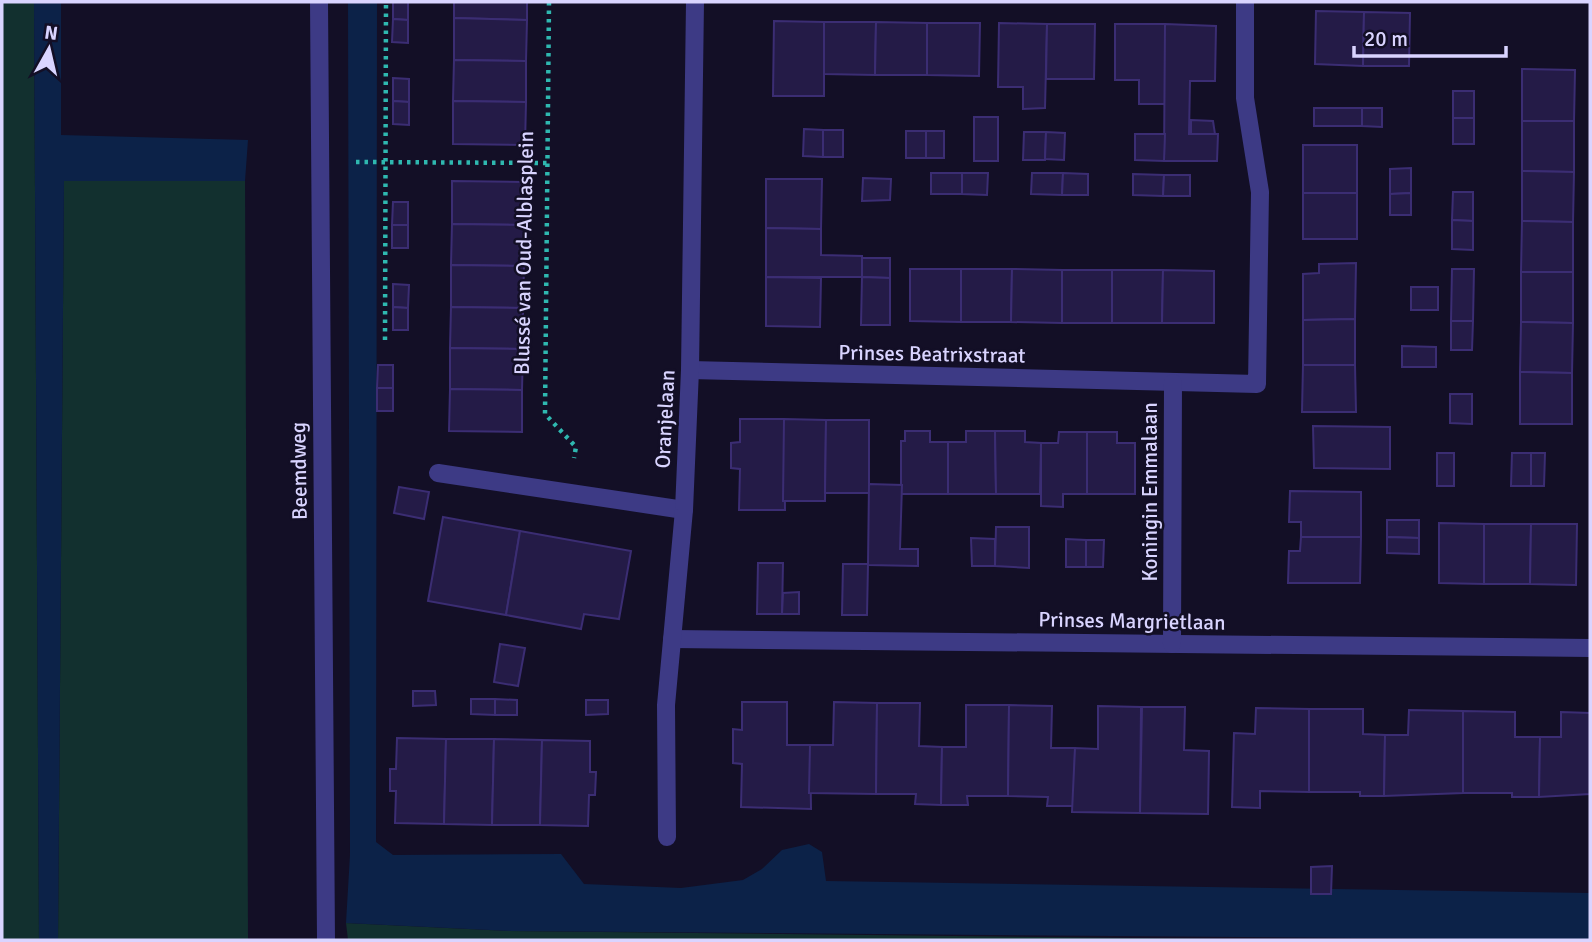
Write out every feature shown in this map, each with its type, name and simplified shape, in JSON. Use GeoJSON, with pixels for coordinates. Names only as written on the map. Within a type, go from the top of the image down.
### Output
{"type":"FeatureCollection","features":[{"type":"Feature","properties":{"kind":"street","name":"Beemdweg"},"geometry":{"type":"LineString","coordinates":[[319,2],[326,940]]}},
{"type":"Feature","properties":{"kind":"street","name":"Oranjelaan"},"geometry":{"type":"LineString","coordinates":[[667,837],[666,705],[684,510],[690,370],[695,2]]}},
{"type":"Feature","properties":{"kind":"street","name":"Prinses Beatrixstraat"},"geometry":{"type":"LineString","coordinates":[[690,370],[1257,384],[1260,192],[1245,98],[1245,2]]}},
{"type":"Feature","properties":{"kind":"street","name":"Koningin Emmalaan"},"geometry":{"type":"LineString","coordinates":[[1172,383],[1172,644]]}},
{"type":"Feature","properties":{"kind":"street"},"geometry":{"type":"LineString","coordinates":[[438,472],[684,510]]}},
{"type":"Feature","properties":{"kind":"street","name":"Prinses Margrietlaan"},"geometry":{"type":"LineString","coordinates":[[672,639],[1590,648]]}},
{"type":"Feature","properties":{"kind":"path"},"geometry":{"type":"LineString","coordinates":[[385,340],[386,2]]}},
{"type":"Feature","properties":{"kind":"path","name":"Blussé van Oud-Alblasplein"},"geometry":{"type":"LineString","coordinates":[[549,2],[545,414],[576,447],[567,492]]}},
{"type":"Feature","properties":{"kind":"path"},"geometry":{"type":"LineString","coordinates":[[343,162],[548,163]]}},
{"type":"Feature","properties":{"kind":"green space"},"geometry":{"type":"Polygon","coordinates":[[[2,2],[34,2],[39,940],[2,940],[2,2]]]}},
{"type":"Feature","properties":{"kind":"green space"},"geometry":{"type":"Polygon","coordinates":[[[64,181],[245,181],[248,940],[58,940],[64,181]]]}},
{"type":"Feature","properties":{"kind":"green space"},"geometry":{"type":"Polygon","coordinates":[[[346,923],[511,931],[1306,940],[348,940],[346,923]]]}},
{"type":"Feature","properties":{"kind":"water"},"geometry":{"type":"Polygon","coordinates":[[[34,2],[61,2],[61,135],[248,140],[245,181],[64,181],[58,940],[39,940],[34,2]]]}},
{"type":"Feature","properties":{"kind":"water"},"geometry":{"type":"Polygon","coordinates":[[[348,2],[377,2],[376,842],[393,855],[561,854],[584,884],[681,888],[743,880],[762,869],[782,850],[809,844],[822,852],[826,881],[1590,893],[1590,940],[511,931],[346,923],[350,855],[348,2]]]}},
{"type":"Feature","properties":{"kind":"building"},"geometry":{"type":"Polygon","coordinates":[[[393,2],[408,2],[408,20],[393,19],[393,2]]]}},
{"type":"Feature","properties":{"kind":"building"},"geometry":{"type":"Polygon","coordinates":[[[454,2],[527,2],[527,20],[454,18],[454,2]]]}},
{"type":"Feature","properties":{"kind":"building"},"geometry":{"type":"Polygon","coordinates":[[[1316,11],[1364,12],[1363,66],[1315,64],[1316,11]]]}},
{"type":"Feature","properties":{"kind":"building"},"geometry":{"type":"Polygon","coordinates":[[[1364,12],[1410,13],[1409,66],[1363,66],[1364,12]]]}},
{"type":"Feature","properties":{"kind":"building"},"geometry":{"type":"Polygon","coordinates":[[[454,18],[527,20],[526,61],[454,60],[454,18]]]}},
{"type":"Feature","properties":{"kind":"building"},"geometry":{"type":"Polygon","coordinates":[[[393,19],[408,20],[408,43],[392,42],[393,19]]]}},
{"type":"Feature","properties":{"kind":"building"},"geometry":{"type":"Polygon","coordinates":[[[774,21],[824,22],[824,96],[773,96],[774,21]]]}},
{"type":"Feature","properties":{"kind":"building"},"geometry":{"type":"Polygon","coordinates":[[[824,22],[876,22],[875,75],[824,74],[824,22]]]}},
{"type":"Feature","properties":{"kind":"building"},"geometry":{"type":"Polygon","coordinates":[[[876,22],[927,23],[927,75],[875,75],[876,22]]]}},
{"type":"Feature","properties":{"kind":"building"},"geometry":{"type":"Polygon","coordinates":[[[927,23],[980,23],[979,76],[927,75],[927,23]]]}},
{"type":"Feature","properties":{"kind":"building"},"geometry":{"type":"Polygon","coordinates":[[[999,23],[1047,24],[1045,108],[1023,109],[1023,87],[998,87],[999,23]]]}},
{"type":"Feature","properties":{"kind":"building"},"geometry":{"type":"Polygon","coordinates":[[[1047,24],[1095,24],[1094,79],[1046,79],[1047,24]]]}},
{"type":"Feature","properties":{"kind":"building"},"geometry":{"type":"Polygon","coordinates":[[[1115,24],[1165,24],[1165,104],[1139,104],[1139,80],[1115,80],[1115,24]]]}},
{"type":"Feature","properties":{"kind":"building"},"geometry":{"type":"Polygon","coordinates":[[[1165,24],[1216,26],[1215,81],[1190,81],[1189,134],[1218,134],[1217,161],[1164,161],[1165,24]]]}},
{"type":"Feature","properties":{"kind":"building"},"geometry":{"type":"Polygon","coordinates":[[[454,60],[526,61],[526,102],[453,101],[454,60]]]}},
{"type":"Feature","properties":{"kind":"building"},"geometry":{"type":"Polygon","coordinates":[[[1522,69],[1575,70],[1574,121],[1522,121],[1522,69]]]}},
{"type":"Feature","properties":{"kind":"building"},"geometry":{"type":"Polygon","coordinates":[[[393,78],[409,79],[409,102],[393,101],[393,78]]]}},
{"type":"Feature","properties":{"kind":"building"},"geometry":{"type":"Polygon","coordinates":[[[1453,91],[1474,91],[1474,118],[1453,118],[1453,91]]]}},
{"type":"Feature","properties":{"kind":"building"},"geometry":{"type":"Polygon","coordinates":[[[393,101],[409,102],[409,125],[393,124],[393,101]]]}},
{"type":"Feature","properties":{"kind":"building"},"geometry":{"type":"Polygon","coordinates":[[[453,101],[526,102],[525,145],[453,144],[453,101]]]}},
{"type":"Feature","properties":{"kind":"building"},"geometry":{"type":"Polygon","coordinates":[[[1314,108],[1362,108],[1362,126],[1314,126],[1314,108]]]}},
{"type":"Feature","properties":{"kind":"building"},"geometry":{"type":"Polygon","coordinates":[[[1362,108],[1382,108],[1382,127],[1362,126],[1362,108]]]}},
{"type":"Feature","properties":{"kind":"building"},"geometry":{"type":"Polygon","coordinates":[[[974,117],[998,117],[998,161],[974,161],[974,117]]]}},
{"type":"Feature","properties":{"kind":"building"},"geometry":{"type":"Polygon","coordinates":[[[1453,118],[1474,118],[1474,144],[1453,144],[1453,118]]]}},
{"type":"Feature","properties":{"kind":"building"},"geometry":{"type":"Polygon","coordinates":[[[1191,120],[1213,121],[1215,134],[1191,134],[1191,120]]]}},
{"type":"Feature","properties":{"kind":"building"},"geometry":{"type":"Polygon","coordinates":[[[1522,121],[1574,121],[1574,172],[1522,171],[1522,121]]]}},
{"type":"Feature","properties":{"kind":"building"},"geometry":{"type":"Polygon","coordinates":[[[804,129],[823,130],[823,157],[803,156],[804,129]]]}},
{"type":"Feature","properties":{"kind":"building"},"geometry":{"type":"Polygon","coordinates":[[[823,130],[843,130],[843,157],[823,157],[823,130]]]}},
{"type":"Feature","properties":{"kind":"building"},"geometry":{"type":"Polygon","coordinates":[[[906,131],[926,131],[926,158],[906,158],[906,131]]]}},
{"type":"Feature","properties":{"kind":"building"},"geometry":{"type":"Polygon","coordinates":[[[926,131],[944,131],[944,158],[926,158],[926,131]]]}},
{"type":"Feature","properties":{"kind":"building"},"geometry":{"type":"Polygon","coordinates":[[[1024,132],[1046,132],[1045,160],[1023,160],[1024,132]]]}},
{"type":"Feature","properties":{"kind":"building"},"geometry":{"type":"Polygon","coordinates":[[[1046,132],[1065,133],[1064,160],[1045,159],[1046,132]]]}},
{"type":"Feature","properties":{"kind":"building"},"geometry":{"type":"Polygon","coordinates":[[[1135,134],[1165,134],[1164,161],[1135,160],[1135,134]]]}},
{"type":"Feature","properties":{"kind":"building"},"geometry":{"type":"Polygon","coordinates":[[[1303,145],[1357,145],[1357,193],[1303,193],[1303,145]]]}},
{"type":"Feature","properties":{"kind":"building"},"geometry":{"type":"Polygon","coordinates":[[[1411,168],[1411,193],[1390,194],[1390,169],[1411,168]]]}},
{"type":"Feature","properties":{"kind":"building"},"geometry":{"type":"Polygon","coordinates":[[[1522,171],[1574,172],[1573,222],[1522,221],[1522,171]]]}},
{"type":"Feature","properties":{"kind":"building"},"geometry":{"type":"Polygon","coordinates":[[[931,173],[962,173],[962,194],[931,194],[931,173]]]}},
{"type":"Feature","properties":{"kind":"building"},"geometry":{"type":"Polygon","coordinates":[[[962,173],[988,173],[987,195],[962,194],[962,173]]]}},
{"type":"Feature","properties":{"kind":"building"},"geometry":{"type":"Polygon","coordinates":[[[1032,173],[1063,173],[1062,195],[1031,194],[1032,173]]]}},
{"type":"Feature","properties":{"kind":"building"},"geometry":{"type":"Polygon","coordinates":[[[1063,173],[1088,174],[1088,195],[1062,195],[1063,173]]]}},
{"type":"Feature","properties":{"kind":"building"},"geometry":{"type":"Polygon","coordinates":[[[1133,174],[1164,175],[1163,196],[1133,195],[1133,174]]]}},
{"type":"Feature","properties":{"kind":"building"},"geometry":{"type":"Polygon","coordinates":[[[1164,175],[1190,175],[1190,196],[1163,196],[1164,175]]]}},
{"type":"Feature","properties":{"kind":"building"},"geometry":{"type":"Polygon","coordinates":[[[863,178],[891,179],[890,200],[862,201],[863,178]]]}},
{"type":"Feature","properties":{"kind":"building"},"geometry":{"type":"Polygon","coordinates":[[[766,179],[822,179],[821,229],[766,228],[766,179]]]}},
{"type":"Feature","properties":{"kind":"building"},"geometry":{"type":"Polygon","coordinates":[[[452,181],[524,182],[524,225],[452,224],[452,181]]]}},
{"type":"Feature","properties":{"kind":"building"},"geometry":{"type":"Polygon","coordinates":[[[1453,192],[1473,192],[1473,221],[1452,220],[1453,192]]]}},
{"type":"Feature","properties":{"kind":"building"},"geometry":{"type":"Polygon","coordinates":[[[1303,193],[1357,193],[1357,239],[1303,239],[1303,193]]]}},
{"type":"Feature","properties":{"kind":"building"},"geometry":{"type":"Polygon","coordinates":[[[1411,193],[1411,215],[1390,215],[1390,194],[1411,193]]]}},
{"type":"Feature","properties":{"kind":"building"},"geometry":{"type":"Polygon","coordinates":[[[393,202],[408,202],[408,225],[392,225],[393,202]]]}},
{"type":"Feature","properties":{"kind":"building"},"geometry":{"type":"Polygon","coordinates":[[[1452,220],[1473,221],[1473,250],[1452,249],[1452,220]]]}},
{"type":"Feature","properties":{"kind":"building"},"geometry":{"type":"Polygon","coordinates":[[[1522,221],[1573,222],[1573,272],[1521,272],[1522,221]]]}},
{"type":"Feature","properties":{"kind":"building"},"geometry":{"type":"Polygon","coordinates":[[[452,224],[524,225],[524,266],[451,265],[452,224]]]}},
{"type":"Feature","properties":{"kind":"building"},"geometry":{"type":"Polygon","coordinates":[[[392,225],[408,225],[408,248],[392,248],[392,225]]]}},
{"type":"Feature","properties":{"kind":"building"},"geometry":{"type":"Polygon","coordinates":[[[766,228],[821,229],[821,255],[862,256],[862,277],[766,277],[766,228]]]}},
{"type":"Feature","properties":{"kind":"building"},"geometry":{"type":"Polygon","coordinates":[[[862,258],[890,258],[890,278],[862,277],[862,258]]]}},
{"type":"Feature","properties":{"kind":"building"},"geometry":{"type":"Polygon","coordinates":[[[1356,263],[1355,319],[1303,320],[1303,274],[1319,273],[1319,264],[1356,263]]]}},
{"type":"Feature","properties":{"kind":"building"},"geometry":{"type":"Polygon","coordinates":[[[451,265],[524,266],[523,308],[451,307],[451,265]]]}},
{"type":"Feature","properties":{"kind":"building"},"geometry":{"type":"Polygon","coordinates":[[[910,269],[961,269],[961,322],[910,321],[910,269]]]}},
{"type":"Feature","properties":{"kind":"building"},"geometry":{"type":"Polygon","coordinates":[[[961,269],[1012,269],[1011,322],[961,322],[961,269]]]}},
{"type":"Feature","properties":{"kind":"building"},"geometry":{"type":"Polygon","coordinates":[[[1012,269],[1062,270],[1062,323],[1011,322],[1012,269]]]}},
{"type":"Feature","properties":{"kind":"building"},"geometry":{"type":"Polygon","coordinates":[[[1452,269],[1474,269],[1473,321],[1451,321],[1452,269]]]}},
{"type":"Feature","properties":{"kind":"building"},"geometry":{"type":"Polygon","coordinates":[[[1062,270],[1112,270],[1112,323],[1062,323],[1062,270]]]}},
{"type":"Feature","properties":{"kind":"building"},"geometry":{"type":"Polygon","coordinates":[[[1112,270],[1163,270],[1162,323],[1112,323],[1112,270]]]}},
{"type":"Feature","properties":{"kind":"building"},"geometry":{"type":"Polygon","coordinates":[[[1163,270],[1214,271],[1214,323],[1162,323],[1163,270]]]}},
{"type":"Feature","properties":{"kind":"building"},"geometry":{"type":"Polygon","coordinates":[[[1521,272],[1573,272],[1573,323],[1521,322],[1521,272]]]}},
{"type":"Feature","properties":{"kind":"building"},"geometry":{"type":"Polygon","coordinates":[[[766,277],[821,278],[820,327],[766,326],[766,277]]]}},
{"type":"Feature","properties":{"kind":"building"},"geometry":{"type":"Polygon","coordinates":[[[862,277],[890,278],[890,325],[861,325],[862,277]]]}},
{"type":"Feature","properties":{"kind":"building"},"geometry":{"type":"Polygon","coordinates":[[[393,284],[409,285],[408,308],[393,307],[393,284]]]}},
{"type":"Feature","properties":{"kind":"building"},"geometry":{"type":"Polygon","coordinates":[[[1411,287],[1438,287],[1438,310],[1411,310],[1411,287]]]}},
{"type":"Feature","properties":{"kind":"building"},"geometry":{"type":"Polygon","coordinates":[[[393,307],[408,308],[408,330],[393,330],[393,307]]]}},
{"type":"Feature","properties":{"kind":"building"},"geometry":{"type":"Polygon","coordinates":[[[451,307],[523,308],[523,349],[450,348],[451,307]]]}},
{"type":"Feature","properties":{"kind":"building"},"geometry":{"type":"Polygon","coordinates":[[[1355,319],[1355,365],[1303,365],[1303,320],[1355,319]]]}},
{"type":"Feature","properties":{"kind":"building"},"geometry":{"type":"Polygon","coordinates":[[[1451,321],[1473,321],[1472,350],[1451,350],[1451,321]]]}},
{"type":"Feature","properties":{"kind":"building"},"geometry":{"type":"Polygon","coordinates":[[[1521,322],[1573,323],[1572,373],[1520,372],[1521,322]]]}},
{"type":"Feature","properties":{"kind":"building"},"geometry":{"type":"Polygon","coordinates":[[[1402,346],[1436,347],[1436,367],[1402,367],[1402,346]]]}},
{"type":"Feature","properties":{"kind":"building"},"geometry":{"type":"Polygon","coordinates":[[[450,348],[523,349],[522,390],[450,389],[450,348]]]}},
{"type":"Feature","properties":{"kind":"building"},"geometry":{"type":"Polygon","coordinates":[[[378,365],[393,365],[393,388],[377,388],[378,365]]]}},
{"type":"Feature","properties":{"kind":"building"},"geometry":{"type":"Polygon","coordinates":[[[1303,365],[1355,365],[1356,412],[1302,412],[1303,365]]]}},
{"type":"Feature","properties":{"kind":"building"},"geometry":{"type":"Polygon","coordinates":[[[1520,372],[1572,373],[1572,424],[1520,424],[1520,372]]]}},
{"type":"Feature","properties":{"kind":"building"},"geometry":{"type":"Polygon","coordinates":[[[377,388],[393,388],[393,411],[377,411],[377,388]]]}},
{"type":"Feature","properties":{"kind":"building"},"geometry":{"type":"Polygon","coordinates":[[[450,389],[522,390],[522,432],[449,431],[450,389]]]}},
{"type":"Feature","properties":{"kind":"building"},"geometry":{"type":"Polygon","coordinates":[[[1450,394],[1472,394],[1472,424],[1450,423],[1450,394]]]}},
{"type":"Feature","properties":{"kind":"building"},"geometry":{"type":"Polygon","coordinates":[[[740,419],[784,419],[785,510],[739,510],[740,469],[731,468],[731,443],[740,442],[740,419]]]}},
{"type":"Feature","properties":{"kind":"building"},"geometry":{"type":"Polygon","coordinates":[[[784,419],[826,420],[825,501],[783,501],[784,419]]]}},
{"type":"Feature","properties":{"kind":"building"},"geometry":{"type":"Polygon","coordinates":[[[826,420],[869,420],[869,493],[825,493],[826,420]]]}},
{"type":"Feature","properties":{"kind":"building"},"geometry":{"type":"Polygon","coordinates":[[[1313,426],[1390,427],[1390,469],[1314,468],[1313,426]]]}},
{"type":"Feature","properties":{"kind":"building"},"geometry":{"type":"Polygon","coordinates":[[[905,431],[930,431],[930,442],[948,442],[948,494],[901,494],[901,441],[905,441],[905,431]]]}},
{"type":"Feature","properties":{"kind":"building"},"geometry":{"type":"Polygon","coordinates":[[[966,431],[995,431],[996,494],[948,494],[948,442],[966,442],[966,431]]]}},
{"type":"Feature","properties":{"kind":"building"},"geometry":{"type":"Polygon","coordinates":[[[995,431],[1025,431],[1025,442],[1041,443],[1040,494],[996,494],[995,431]]]}},
{"type":"Feature","properties":{"kind":"building"},"geometry":{"type":"Polygon","coordinates":[[[1059,432],[1087,432],[1087,494],[1063,494],[1063,507],[1041,506],[1041,443],[1058,443],[1059,432]]]}},
{"type":"Feature","properties":{"kind":"building"},"geometry":{"type":"Polygon","coordinates":[[[1087,432],[1117,432],[1117,443],[1135,443],[1135,494],[1087,494],[1087,432]]]}},
{"type":"Feature","properties":{"kind":"building"},"geometry":{"type":"Polygon","coordinates":[[[1437,453],[1454,453],[1454,486],[1437,486],[1437,453]]]}},
{"type":"Feature","properties":{"kind":"building"},"geometry":{"type":"Polygon","coordinates":[[[1512,453],[1531,453],[1531,486],[1511,486],[1512,453]]]}},
{"type":"Feature","properties":{"kind":"building"},"geometry":{"type":"Polygon","coordinates":[[[1531,453],[1545,453],[1544,486],[1531,486],[1531,453]]]}},
{"type":"Feature","properties":{"kind":"building"},"geometry":{"type":"Polygon","coordinates":[[[869,484],[902,485],[900,549],[918,549],[918,566],[868,565],[869,484]]]}},
{"type":"Feature","properties":{"kind":"building"},"geometry":{"type":"Polygon","coordinates":[[[399,487],[429,492],[424,519],[394,513],[399,487]]]}},
{"type":"Feature","properties":{"kind":"building"},"geometry":{"type":"Polygon","coordinates":[[[1290,491],[1361,492],[1361,537],[1301,537],[1301,522],[1289,522],[1290,491]]]}},
{"type":"Feature","properties":{"kind":"building"},"geometry":{"type":"Polygon","coordinates":[[[443,517],[520,531],[506,615],[428,601],[443,517]]]}},
{"type":"Feature","properties":{"kind":"building"},"geometry":{"type":"Polygon","coordinates":[[[1387,520],[1419,520],[1419,538],[1387,537],[1387,520]]]}},
{"type":"Feature","properties":{"kind":"building"},"geometry":{"type":"Polygon","coordinates":[[[1439,523],[1484,524],[1484,584],[1439,583],[1439,523]]]}},
{"type":"Feature","properties":{"kind":"building"},"geometry":{"type":"Polygon","coordinates":[[[1484,524],[1531,524],[1530,584],[1484,584],[1484,524]]]}},
{"type":"Feature","properties":{"kind":"building"},"geometry":{"type":"Polygon","coordinates":[[[1531,524],[1577,524],[1576,585],[1530,584],[1531,524]]]}},
{"type":"Feature","properties":{"kind":"building"},"geometry":{"type":"Polygon","coordinates":[[[996,527],[1029,527],[1029,568],[995,566],[996,527]]]}},
{"type":"Feature","properties":{"kind":"building"},"geometry":{"type":"Polygon","coordinates":[[[520,531],[631,551],[619,619],[584,614],[581,629],[506,615],[520,531]]]}},
{"type":"Feature","properties":{"kind":"building"},"geometry":{"type":"Polygon","coordinates":[[[1301,537],[1361,537],[1360,583],[1288,583],[1289,551],[1300,551],[1301,537]]]}},
{"type":"Feature","properties":{"kind":"building"},"geometry":{"type":"Polygon","coordinates":[[[1387,537],[1419,538],[1419,554],[1387,553],[1387,537]]]}},
{"type":"Feature","properties":{"kind":"building"},"geometry":{"type":"Polygon","coordinates":[[[971,538],[995,539],[995,566],[972,566],[971,538]]]}},
{"type":"Feature","properties":{"kind":"building"},"geometry":{"type":"Polygon","coordinates":[[[1066,539],[1086,540],[1086,567],[1066,567],[1066,539]]]}},
{"type":"Feature","properties":{"kind":"building"},"geometry":{"type":"Polygon","coordinates":[[[1086,540],[1104,540],[1103,567],[1086,567],[1086,540]]]}},
{"type":"Feature","properties":{"kind":"building"},"geometry":{"type":"Polygon","coordinates":[[[758,563],[783,563],[782,614],[757,614],[758,563]]]}},
{"type":"Feature","properties":{"kind":"building"},"geometry":{"type":"Polygon","coordinates":[[[843,564],[868,564],[867,615],[842,615],[843,564]]]}},
{"type":"Feature","properties":{"kind":"building"},"geometry":{"type":"Polygon","coordinates":[[[799,592],[799,614],[782,614],[783,593],[799,592]]]}},
{"type":"Feature","properties":{"kind":"building"},"geometry":{"type":"Polygon","coordinates":[[[500,644],[525,648],[518,686],[494,682],[500,644]]]}},
{"type":"Feature","properties":{"kind":"building"},"geometry":{"type":"Polygon","coordinates":[[[413,691],[435,691],[436,705],[413,706],[413,691]]]}},
{"type":"Feature","properties":{"kind":"building"},"geometry":{"type":"Polygon","coordinates":[[[471,699],[495,699],[495,715],[471,714],[471,699]]]}},
{"type":"Feature","properties":{"kind":"building"},"geometry":{"type":"Polygon","coordinates":[[[495,699],[517,700],[517,715],[495,715],[495,699]]]}},
{"type":"Feature","properties":{"kind":"building"},"geometry":{"type":"Polygon","coordinates":[[[586,700],[608,700],[608,714],[586,715],[586,700]]]}},
{"type":"Feature","properties":{"kind":"building"},"geometry":{"type":"Polygon","coordinates":[[[742,702],[787,702],[787,745],[810,745],[811,809],[741,807],[742,764],[733,763],[733,729],[742,730],[742,702]]]}},
{"type":"Feature","properties":{"kind":"building"},"geometry":{"type":"Polygon","coordinates":[[[834,702],[877,703],[876,794],[809,793],[810,745],[833,745],[834,702]]]}},
{"type":"Feature","properties":{"kind":"building"},"geometry":{"type":"Polygon","coordinates":[[[877,703],[920,703],[919,746],[942,747],[941,805],[915,804],[916,794],[876,794],[877,703]]]}},
{"type":"Feature","properties":{"kind":"building"},"geometry":{"type":"Polygon","coordinates":[[[966,705],[1009,705],[1008,796],[967,796],[968,805],[941,805],[942,747],[966,747],[966,705]]]}},
{"type":"Feature","properties":{"kind":"building"},"geometry":{"type":"Polygon","coordinates":[[[1009,705],[1052,706],[1051,748],[1075,748],[1074,806],[1047,806],[1048,797],[1008,796],[1009,705]]]}},
{"type":"Feature","properties":{"kind":"building"},"geometry":{"type":"Polygon","coordinates":[[[1098,706],[1141,707],[1140,813],[1072,812],[1075,748],[1098,749],[1098,706]]]}},
{"type":"Feature","properties":{"kind":"building"},"geometry":{"type":"Polygon","coordinates":[[[1142,707],[1185,707],[1184,750],[1209,751],[1208,814],[1140,813],[1142,707]]]}},
{"type":"Feature","properties":{"kind":"building"},"geometry":{"type":"Polygon","coordinates":[[[1256,708],[1309,709],[1309,792],[1260,791],[1260,808],[1232,807],[1234,733],[1255,734],[1256,708]]]}},
{"type":"Feature","properties":{"kind":"building"},"geometry":{"type":"Polygon","coordinates":[[[1309,709],[1363,709],[1363,734],[1385,735],[1384,796],[1360,796],[1360,792],[1309,792],[1309,709]]]}},
{"type":"Feature","properties":{"kind":"building"},"geometry":{"type":"Polygon","coordinates":[[[1409,710],[1463,711],[1463,793],[1384,796],[1385,735],[1408,735],[1409,710]]]}},
{"type":"Feature","properties":{"kind":"building"},"geometry":{"type":"Polygon","coordinates":[[[1463,711],[1515,712],[1515,737],[1540,737],[1539,797],[1512,797],[1512,793],[1463,793],[1463,711]]]}},
{"type":"Feature","properties":{"kind":"building"},"geometry":{"type":"Polygon","coordinates":[[[1561,712],[1590,713],[1590,794],[1539,797],[1540,737],[1561,737],[1561,712]]]}},
{"type":"Feature","properties":{"kind":"building"},"geometry":{"type":"Polygon","coordinates":[[[397,738],[446,739],[444,824],[395,823],[396,791],[390,791],[390,769],[396,769],[397,738]]]}},
{"type":"Feature","properties":{"kind":"building"},"geometry":{"type":"Polygon","coordinates":[[[446,739],[494,739],[492,825],[444,824],[446,739]]]}},
{"type":"Feature","properties":{"kind":"building"},"geometry":{"type":"Polygon","coordinates":[[[494,739],[542,740],[540,825],[492,825],[494,739]]]}},
{"type":"Feature","properties":{"kind":"building"},"geometry":{"type":"Polygon","coordinates":[[[542,740],[590,741],[590,772],[596,772],[595,795],[589,795],[588,826],[540,825],[542,740]]]}},
{"type":"Feature","properties":{"kind":"building"},"geometry":{"type":"Polygon","coordinates":[[[1332,866],[1331,894],[1311,894],[1311,867],[1332,866]]]}}]}
